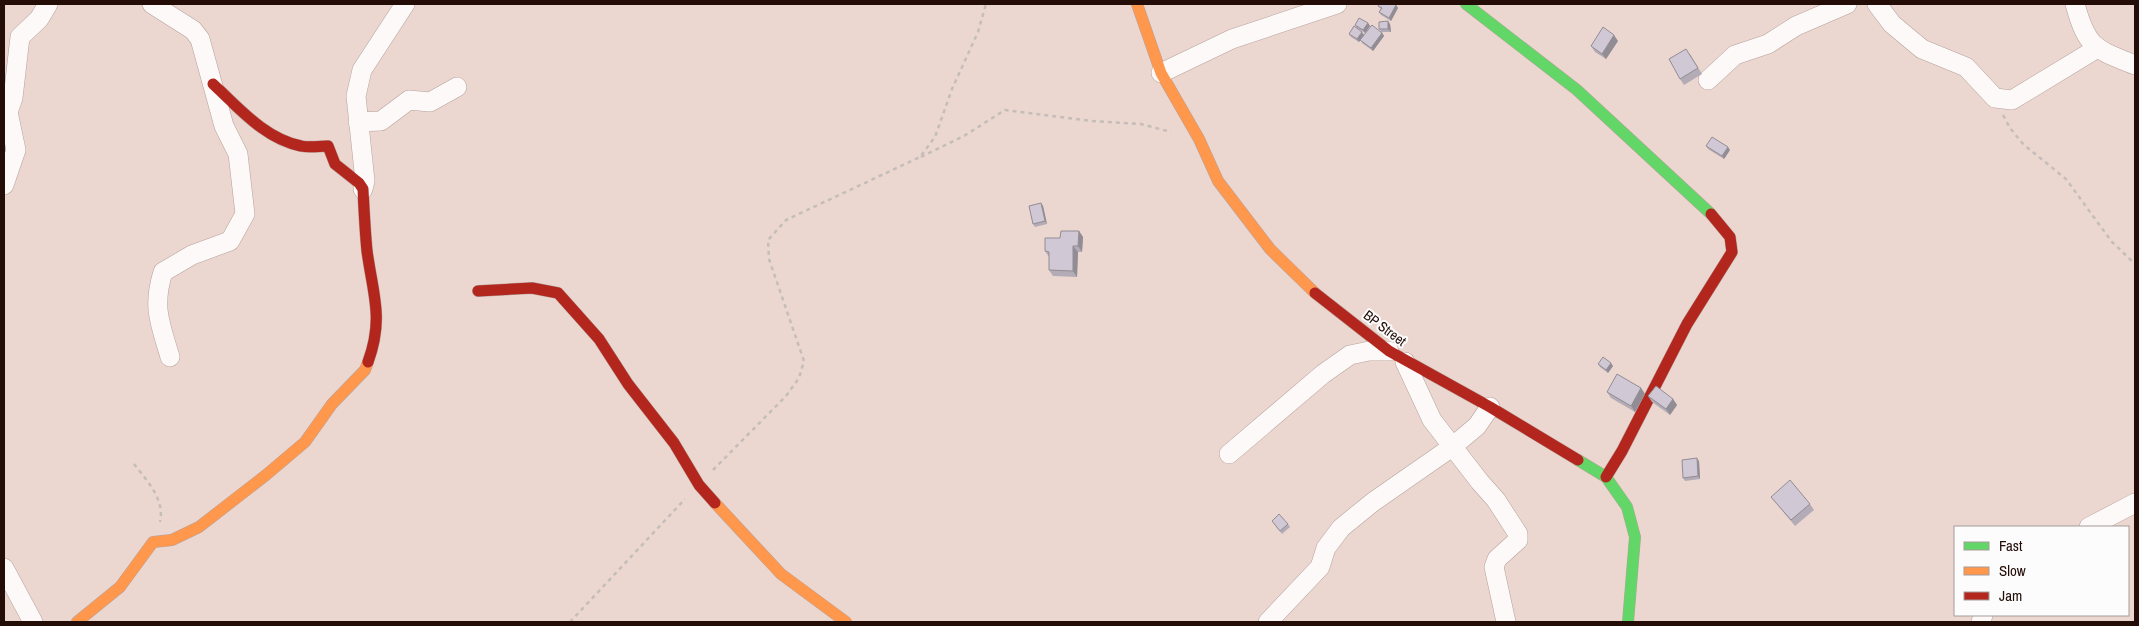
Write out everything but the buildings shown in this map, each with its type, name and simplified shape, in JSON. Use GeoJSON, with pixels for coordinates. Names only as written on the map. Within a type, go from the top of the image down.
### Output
{"type":"FeatureCollection","features":[{"type":"Feature","properties":{"kind":"street"},"geometry":{"type":"LineString","coordinates":[[4,185],[16,150],[8,112],[13,98],[20,36],[39,19],[48,4]]}},
{"type":"Feature","properties":{"kind":"street"},"geometry":{"type":"LineString","coordinates":[[152,4],[192,30],[200,39],[224,126],[238,154],[245,214],[230,241],[192,255],[163,272],[157,292],[157,311],[170,357]]}},
{"type":"Feature","properties":{"kind":"street"},"geometry":{"type":"LineString","coordinates":[[362,189],[365,181],[356,96],[362,70],[405,4]]}},
{"type":"Feature","properties":{"kind":"street","name":"BP Street"},"geometry":{"type":"LineString","coordinates":[[1137,4],[1161,73],[1199,139],[1218,181],[1270,249],[1302,282],[1405,362],[1490,407],[1606,477],[1627,507],[1634,537],[1628,622]]}},
{"type":"Feature","properties":{"kind":"street"},"geometry":{"type":"LineString","coordinates":[[1161,73],[1232,39],[1337,4]]}},
{"type":"Feature","properties":{"kind":"street"},"geometry":{"type":"LineString","coordinates":[[1466,4],[1577,90],[1712,215],[1730,237],[1732,252],[1687,324],[1622,451],[1606,477]]}},
{"type":"Feature","properties":{"kind":"street"},"geometry":{"type":"LineString","coordinates":[[1708,80],[1735,55],[1768,44],[1796,26],[1847,4]]}},
{"type":"Feature","properties":{"kind":"street"},"geometry":{"type":"LineString","coordinates":[[1877,4],[1892,24],[1922,48],[1966,67],[1995,98],[2012,100],[2096,49]]}},
{"type":"Feature","properties":{"kind":"street"},"geometry":{"type":"LineString","coordinates":[[2076,4],[2082,29],[2096,49],[2135,66]]}},
{"type":"Feature","properties":{"kind":"street"},"geometry":{"type":"LineString","coordinates":[[77,622],[97,608],[120,587],[153,542],[172,540],[199,527],[305,442],[332,404],[365,370],[376,340],[378,319],[367,250],[362,189],[359,183],[335,164],[328,146],[302,146],[283,142],[267,133],[213,84]]}},
{"type":"Feature","properties":{"kind":"street"},"geometry":{"type":"LineString","coordinates":[[358,122],[382,120],[409,100],[430,102],[457,87]]}},
{"type":"Feature","properties":{"kind":"street"},"geometry":{"type":"LineString","coordinates":[[478,292],[532,288],[558,293],[599,339],[628,384],[674,443],[699,485],[781,574],[846,622]]}},
{"type":"Feature","properties":{"kind":"street"},"geometry":{"type":"LineString","coordinates":[[1229,454],[1323,374],[1350,355],[1369,351],[1389,350]]}},
{"type":"Feature","properties":{"kind":"street"},"geometry":{"type":"LineString","coordinates":[[1405,362],[1432,420],[1496,500],[1518,534],[1518,540],[1496,559],[1494,567],[1506,622]]}},
{"type":"Feature","properties":{"kind":"street"},"geometry":{"type":"LineString","coordinates":[[1268,622],[1320,567],[1326,548],[1341,528],[1373,502],[1452,447],[1478,426],[1490,407]]}},
{"type":"Feature","properties":{"kind":"street"},"geometry":{"type":"LineString","coordinates":[[2091,526],[2135,503]]}},
{"type":"Feature","properties":{"kind":"street"},"geometry":{"type":"LineString","coordinates":[[4,568],[32,622]]}},
{"type":"Feature","properties":{"kind":"path"},"geometry":{"type":"LineString","coordinates":[[920,157],[935,137],[952,89],[978,32],[986,4]]}},
{"type":"Feature","properties":{"kind":"path"},"geometry":{"type":"LineString","coordinates":[[1995,98],[2010,128],[2023,144],[2066,179],[2112,242],[2135,264]]}},
{"type":"Feature","properties":{"kind":"path"},"geometry":{"type":"LineString","coordinates":[[570,622],[786,396],[799,378],[804,361],[769,259],[768,240],[786,220],[964,136],[1005,110],[1091,121],[1141,124],[1174,133]]}},
{"type":"Feature","properties":{"kind":"path"},"geometry":{"type":"LineString","coordinates":[[134,464],[155,492],[161,509],[153,542]]}},
{"type":"Feature","properties":{"kind":"traffic: fast"},"geometry":{"type":"LineString","coordinates":[[1466,4],[1577,90],[1711,214]]}},
{"type":"Feature","properties":{"kind":"traffic: fast"},"geometry":{"type":"LineString","coordinates":[[1578,460],[1606,477],[1627,507],[1635,537],[1628,622]]}},
{"type":"Feature","properties":{"kind":"traffic: slow"},"geometry":{"type":"LineString","coordinates":[[1137,4],[1161,73],[1199,139],[1218,181],[1270,249],[1315,293]]}},
{"type":"Feature","properties":{"kind":"traffic: slow"},"geometry":{"type":"LineString","coordinates":[[77,622],[120,587],[153,542],[172,540],[199,527],[305,442],[332,404],[365,370],[368,362]]}},
{"type":"Feature","properties":{"kind":"traffic: slow"},"geometry":{"type":"LineString","coordinates":[[715,503],[781,574],[846,622]]}},
{"type":"Feature","properties":{"kind":"traffic: jam"},"geometry":{"type":"LineString","coordinates":[[213,84],[253,121],[276,137],[301,146],[328,146],[335,164],[359,183],[363,189],[367,251],[376,306],[375,332],[368,362]]}},
{"type":"Feature","properties":{"kind":"traffic: jam"},"geometry":{"type":"LineString","coordinates":[[1606,477],[1622,451],[1687,324],[1732,252],[1730,237],[1711,214]]}},
{"type":"Feature","properties":{"kind":"traffic: jam"},"geometry":{"type":"LineString","coordinates":[[478,291],[532,288],[558,293],[599,339],[628,384],[674,443],[699,485],[715,503]]}},
{"type":"Feature","properties":{"kind":"traffic: jam"},"geometry":{"type":"LineString","coordinates":[[1315,293],[1389,351],[1490,407],[1578,460]]}}]}
